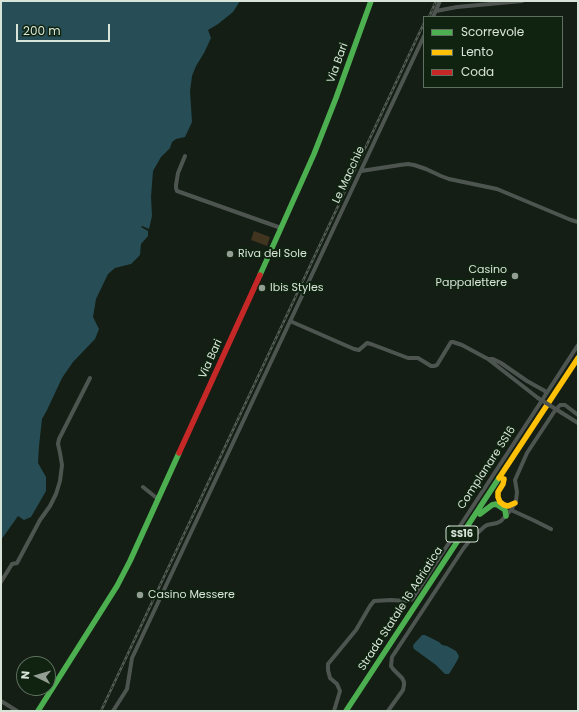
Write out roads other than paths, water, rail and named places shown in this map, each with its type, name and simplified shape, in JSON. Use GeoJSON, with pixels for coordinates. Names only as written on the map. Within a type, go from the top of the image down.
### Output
{"type":"FeatureCollection","features":[{"type":"Feature","properties":{"kind":"main road","name":"Via Bari"},"geometry":{"type":"LineString","coordinates":[[38,711],[117,586],[130,561],[309,167],[326,126],[371,1]]}},
{"type":"Feature","properties":{"kind":"main road","name":"Strada Statale 16 Adriatica"},"geometry":{"type":"LineString","coordinates":[[346,711],[578,358]]}},
{"type":"Feature","properties":{"kind":"main road","name":"Strada Statale 16 Adriatica"},"geometry":{"type":"LineString","coordinates":[[351,711],[578,366]]}},
{"type":"Feature","properties":{"kind":"main road"},"geometry":{"type":"LineString","coordinates":[[504,479],[498,492],[498,497],[500,502],[508,510]]}},
{"type":"Feature","properties":{"kind":"main road"},"geometry":{"type":"LineString","coordinates":[[508,510],[515,503]]}},
{"type":"Feature","properties":{"kind":"main road"},"geometry":{"type":"LineString","coordinates":[[480,514],[492,505],[496,504],[508,510]]}},
{"type":"Feature","properties":{"kind":"street"},"geometry":{"type":"LineString","coordinates":[[434,16],[440,1]]}},
{"type":"Feature","properties":{"kind":"street"},"geometry":{"type":"LineString","coordinates":[[436,11],[457,7],[522,1]]}},
{"type":"Feature","properties":{"kind":"street","name":"Le Macchie"},"geometry":{"type":"LineString","coordinates":[[113,711],[127,689],[132,658],[423,38]]}},
{"type":"Feature","properties":{"kind":"street"},"geometry":{"type":"LineString","coordinates":[[185,156],[178,173],[176,184],[177,191],[281,228]]}},
{"type":"Feature","properties":{"kind":"street"},"geometry":{"type":"LineString","coordinates":[[361,171],[408,164],[414,165],[449,179],[498,189],[578,222]]}},
{"type":"Feature","properties":{"kind":"street"},"geometry":{"type":"LineString","coordinates":[[290,321],[354,349],[359,350],[367,343],[408,358],[418,358],[431,366],[437,365],[451,342],[462,345],[488,359],[538,398],[578,423]]}},
{"type":"Feature","properties":{"kind":"street","name":"Complanare SS16"},"geometry":{"type":"LineString","coordinates":[[334,711],[340,691],[338,684],[330,678],[328,664],[356,630],[374,601],[406,601],[413,598],[578,345]]}},
{"type":"Feature","properties":{"kind":"street"},"geometry":{"type":"LineString","coordinates":[[488,359],[493,359],[501,363],[527,381],[545,391],[546,394]]}},
{"type":"Feature","properties":{"kind":"street"},"geometry":{"type":"LineString","coordinates":[[1,582],[12,564],[17,563],[56,494],[60,481],[62,465],[58,444],[59,439],[90,378]]}},
{"type":"Feature","properties":{"kind":"street"},"geometry":{"type":"LineString","coordinates":[[515,503],[517,492],[516,480],[528,453],[554,412],[560,405],[564,405],[578,415]]}},
{"type":"Feature","properties":{"kind":"street"},"geometry":{"type":"LineString","coordinates":[[143,487],[158,499]]}},
{"type":"Feature","properties":{"kind":"street"},"geometry":{"type":"LineString","coordinates":[[388,711],[403,690],[404,685],[402,678],[391,666],[392,657],[470,540],[487,525],[502,521],[508,510],[551,529]]}},
{"type":"Feature","properties":{"kind":"street"},"geometry":{"type":"LineString","coordinates":[[1,701],[17,711]]}},
{"type":"Feature","properties":{"kind":"water"},"geometry":{"type":"Polygon","coordinates":[[[1,1],[240,1],[233,12],[208,30],[211,38],[192,76],[190,91],[192,122],[185,137],[176,139],[172,142],[170,148],[161,157],[153,171],[151,197],[152,216],[149,229],[142,226],[141,227],[148,231],[148,236],[141,244],[140,255],[131,264],[115,268],[108,274],[96,299],[93,317],[99,329],[95,339],[73,362],[62,378],[42,419],[38,463],[46,477],[46,491],[31,517],[24,520],[18,516],[1,540],[1,1]]]}},
{"type":"Feature","properties":{"kind":"water"},"geometry":{"type":"Polygon","coordinates":[[[422,635],[425,635],[456,651],[459,656],[449,674],[445,674],[436,665],[414,649],[414,644],[422,635]]]}},
{"type":"Feature","properties":{"kind":"railway"},"geometry":{"type":"LineString","coordinates":[[429,16],[436,1]]}},
{"type":"Feature","properties":{"kind":"railway"},"geometry":{"type":"LineString","coordinates":[[101,711],[423,25]]}},
{"type":"Feature","properties":{"kind":"place","name":"Riva del Sole"},"geometry":{"type":"Point","coordinates":[230,254]}},
{"type":"Feature","properties":{"kind":"place","name":"Casino Pappalettere"},"geometry":{"type":"Point","coordinates":[515,276]}},
{"type":"Feature","properties":{"kind":"place","name":"Ibis Styles"},"geometry":{"type":"Point","coordinates":[262,288]}},
{"type":"Feature","properties":{"kind":"place","name":"Casino Messere"},"geometry":{"type":"Point","coordinates":[140,595]}}]}
